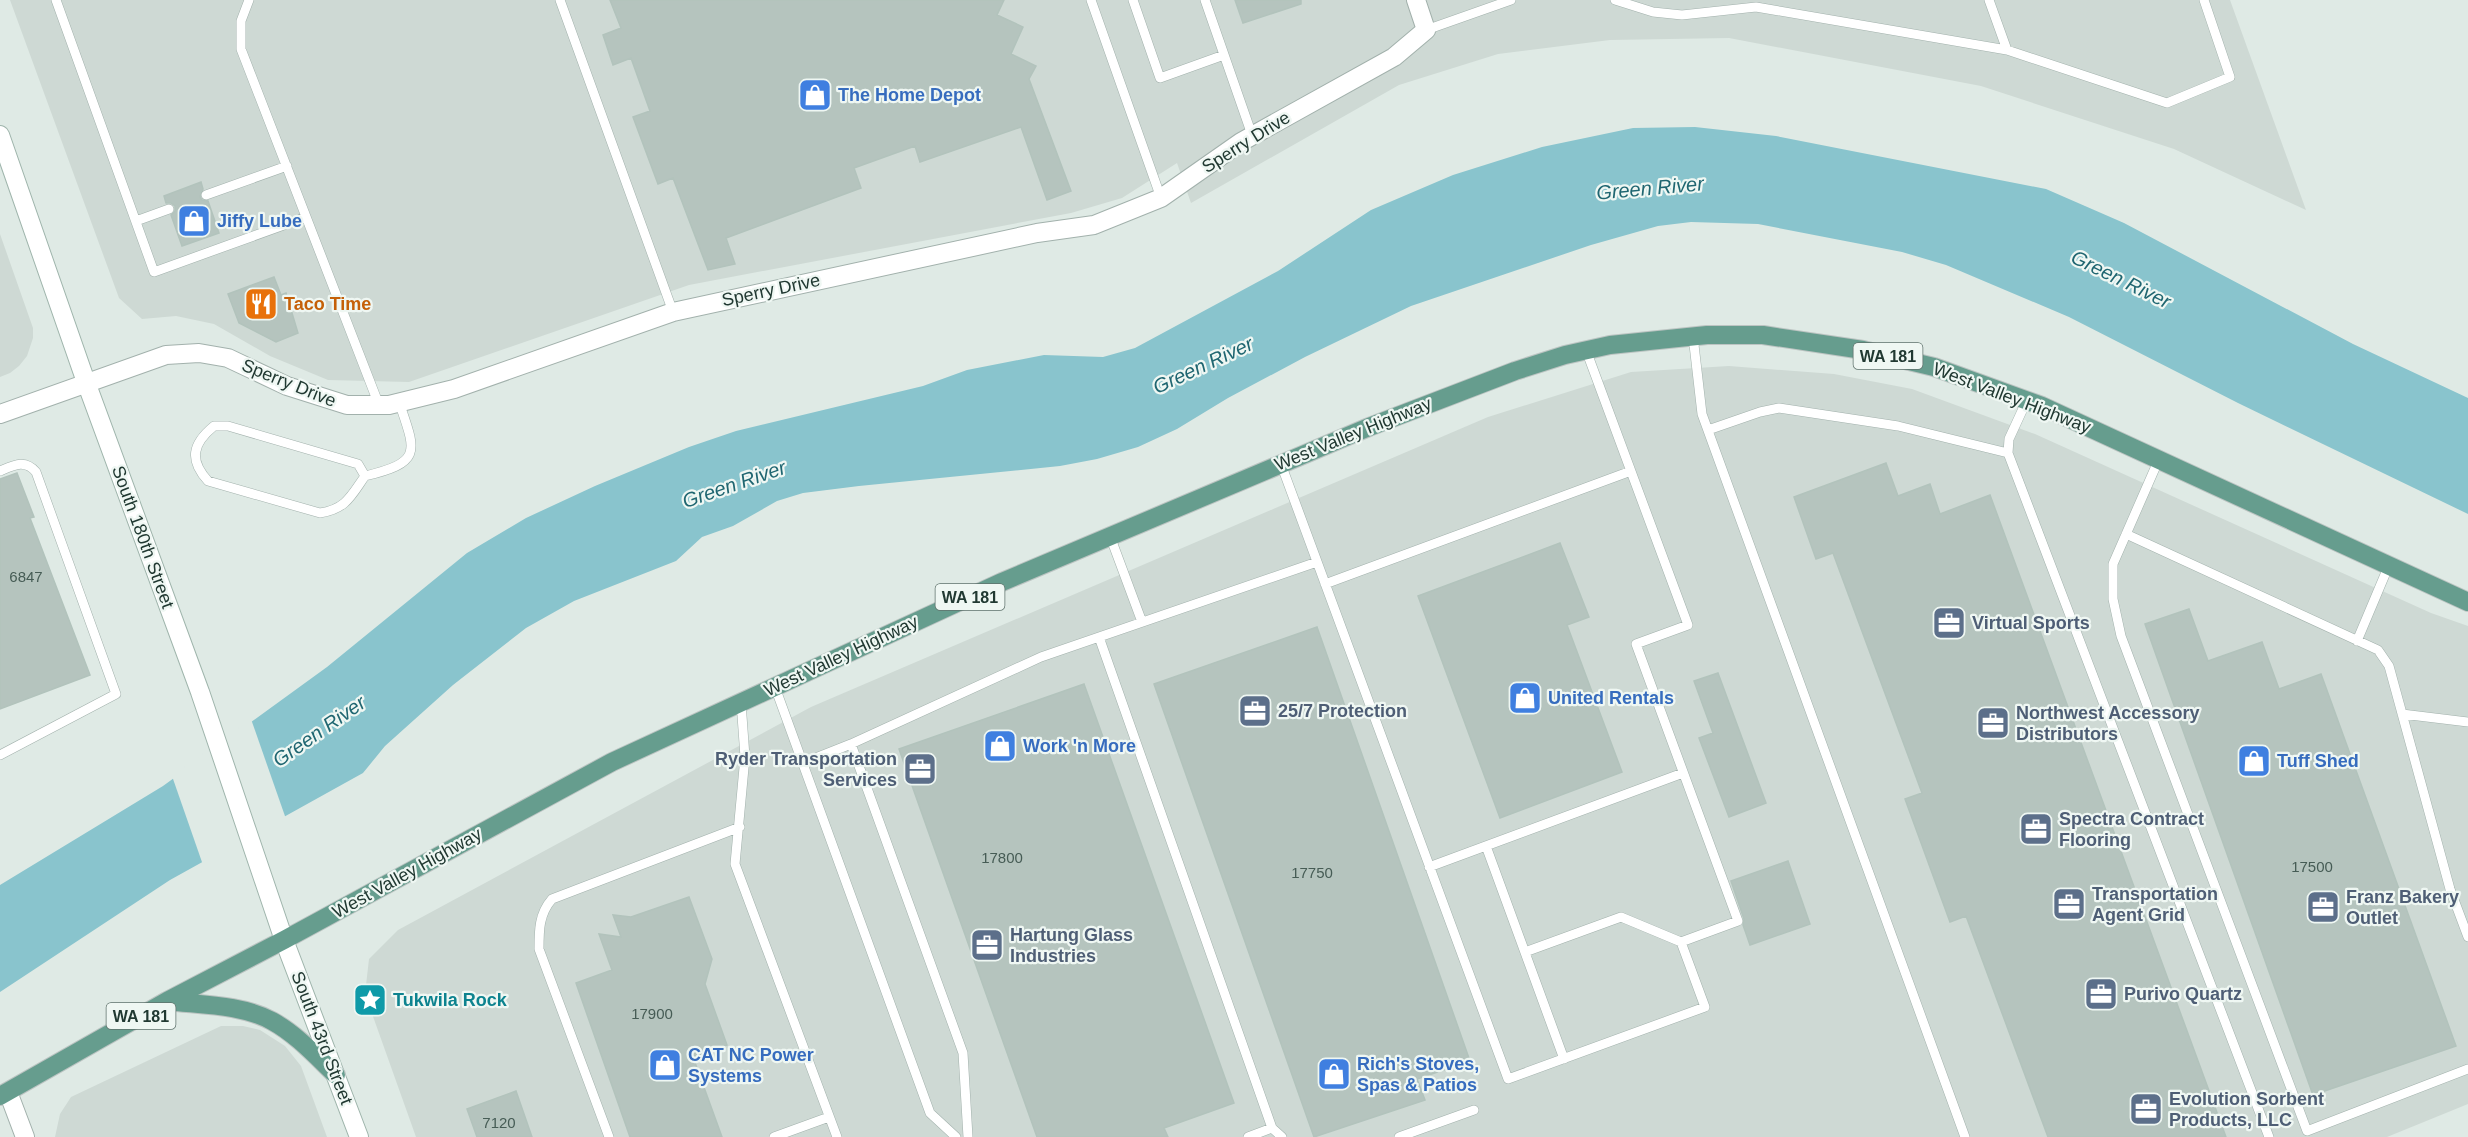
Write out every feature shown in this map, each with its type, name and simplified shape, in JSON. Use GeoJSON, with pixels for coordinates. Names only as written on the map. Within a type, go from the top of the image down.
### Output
{"type":"FeatureCollection","features":[{"type":"Feature","properties":{"kind":"main road","name":"West Valley Highway"},"geometry":{"type":"LineString","coordinates":[[284,940],[612,762],[1002,582],[1463,390],[1555,358],[1610,345],[1693,336],[1763,335],[1863,350],[1934,367],[2027,400],[2468,602]]}},
{"type":"Feature","properties":{"kind":"main road","name":"WA 181"},"geometry":{"type":"LineString","coordinates":[[4,1094],[167,1001],[284,940]]}},
{"type":"Feature","properties":{"kind":"main road"},"geometry":{"type":"LineString","coordinates":[[167,1001],[234,1009],[271,1020],[291,1034],[336,1075]]}},
{"type":"Feature","properties":{"kind":"street"},"geometry":{"type":"LineString","coordinates":[[1416,0],[1426,30]]}},
{"type":"Feature","properties":{"kind":"street","name":"Sperry Drive"},"geometry":{"type":"LineString","coordinates":[[0,414],[166,355],[199,353],[228,358],[287,386],[347,405],[379,405],[399,402],[454,389],[673,312],[1037,233],[1094,225],[1161,198],[1252,135],[1394,57],[1426,30]]}},
{"type":"Feature","properties":{"kind":"street","name":"South 180th Street"},"geometry":{"type":"LineString","coordinates":[[0,135],[86,382],[200,692],[284,940]]}},
{"type":"Feature","properties":{"kind":"street","name":"South 43rd Street"},"geometry":{"type":"LineString","coordinates":[[284,940],[359,1137]]}},
{"type":"Feature","properties":{"kind":"street"},"geometry":{"type":"LineString","coordinates":[[4,1094],[24,1137]]}},
{"type":"Feature","properties":{"kind":"lane"},"geometry":{"type":"LineString","coordinates":[[56,0],[154,272],[306,217]]}},
{"type":"Feature","properties":{"kind":"lane"},"geometry":{"type":"LineString","coordinates":[[249,0],[241,21],[241,49],[379,405]]}},
{"type":"Feature","properties":{"kind":"lane"},"geometry":{"type":"LineString","coordinates":[[560,0],[673,312]]}},
{"type":"Feature","properties":{"kind":"lane"},"geometry":{"type":"LineString","coordinates":[[1091,0],[1161,198]]}},
{"type":"Feature","properties":{"kind":"lane"},"geometry":{"type":"LineString","coordinates":[[1133,0],[1160,78],[1224,55]]}},
{"type":"Feature","properties":{"kind":"lane"},"geometry":{"type":"LineString","coordinates":[[1205,0],[1252,135]]}},
{"type":"Feature","properties":{"kind":"lane"},"geometry":{"type":"LineString","coordinates":[[1426,30],[1511,0]]}},
{"type":"Feature","properties":{"kind":"lane"},"geometry":{"type":"LineString","coordinates":[[1615,0],[1653,12],[1682,15],[1756,7],[2007,50],[2167,102],[2230,77],[2204,0]]}},
{"type":"Feature","properties":{"kind":"lane"},"geometry":{"type":"LineString","coordinates":[[1989,0],[2007,50]]}},
{"type":"Feature","properties":{"kind":"lane"},"geometry":{"type":"LineString","coordinates":[[206,195],[287,166]]}},
{"type":"Feature","properties":{"kind":"lane"},"geometry":{"type":"LineString","coordinates":[[136,221],[169,209]]}},
{"type":"Feature","properties":{"kind":"lane"},"geometry":{"type":"LineString","coordinates":[[1693,336],[1699,400],[1708,430],[1965,1137]]}},
{"type":"Feature","properties":{"kind":"lane"},"geometry":{"type":"LineString","coordinates":[[1525,952],[1621,917],[1681,942],[1738,921],[1636,644],[1688,625],[1586,350]]}},
{"type":"Feature","properties":{"kind":"lane"},"geometry":{"type":"LineString","coordinates":[[2027,400],[2008,439],[2008,453],[2269,1137]]}},
{"type":"Feature","properties":{"kind":"lane"},"geometry":{"type":"LineString","coordinates":[[365,476],[358,464],[228,426],[214,426],[208,431],[197,445],[194,458],[198,470],[208,481],[320,513],[335,511],[344,505],[365,476],[401,466],[410,456],[413,443],[399,402]]}},
{"type":"Feature","properties":{"kind":"lane"},"geometry":{"type":"LineString","coordinates":[[1708,430],[1760,412],[1779,408],[1898,426],[2008,453]]}},
{"type":"Feature","properties":{"kind":"lane"},"geometry":{"type":"LineString","coordinates":[[2159,459],[2113,564],[2113,599],[2121,636],[2307,1131],[2468,1069]]}},
{"type":"Feature","properties":{"kind":"lane"},"geometry":{"type":"LineString","coordinates":[[0,471],[21,463],[30,465],[36,472],[116,693],[0,755]]}},
{"type":"Feature","properties":{"kind":"lane"},"geometry":{"type":"LineString","coordinates":[[1281,464],[1508,1079],[1705,1007],[1681,942]]}},
{"type":"Feature","properties":{"kind":"lane"},"geometry":{"type":"LineString","coordinates":[[1325,584],[1631,471]]}},
{"type":"Feature","properties":{"kind":"lane"},"geometry":{"type":"LineString","coordinates":[[2126,534],[2378,650],[2389,666],[2450,889],[2468,938]]}},
{"type":"Feature","properties":{"kind":"lane"},"geometry":{"type":"LineString","coordinates":[[1110,536],[1142,622]]}},
{"type":"Feature","properties":{"kind":"lane"},"geometry":{"type":"LineString","coordinates":[[803,763],[851,744],[1041,657],[1317,562]]}},
{"type":"Feature","properties":{"kind":"lane"},"geometry":{"type":"LineString","coordinates":[[2357,641],[2389,565]]}},
{"type":"Feature","properties":{"kind":"lane"},"geometry":{"type":"LineString","coordinates":[[1099,637],[1272,1128],[1282,1137]]}},
{"type":"Feature","properties":{"kind":"lane"},"geometry":{"type":"LineString","coordinates":[[775,687],[930,1113],[956,1137]]}},
{"type":"Feature","properties":{"kind":"lane"},"geometry":{"type":"LineString","coordinates":[[741,702],[745,757],[735,864],[837,1137]]}},
{"type":"Feature","properties":{"kind":"lane"},"geometry":{"type":"LineString","coordinates":[[2403,714],[2468,722]]}},
{"type":"Feature","properties":{"kind":"lane"},"geometry":{"type":"LineString","coordinates":[[851,744],[963,1053],[968,1137]]}},
{"type":"Feature","properties":{"kind":"lane"},"geometry":{"type":"LineString","coordinates":[[1429,867],[1683,773]]}},
{"type":"Feature","properties":{"kind":"lane"},"geometry":{"type":"LineString","coordinates":[[609,1137],[539,949],[539,926],[545,907],[552,899],[740,827]]}},
{"type":"Feature","properties":{"kind":"lane"},"geometry":{"type":"LineString","coordinates":[[1486,846],[1564,1059]]}},
{"type":"Feature","properties":{"kind":"lane"},"geometry":{"type":"LineString","coordinates":[[1399,1137],[1474,1110]]}},
{"type":"Feature","properties":{"kind":"lane"},"geometry":{"type":"LineString","coordinates":[[774,1137],[829,1117]]}},
{"type":"Feature","properties":{"kind":"lane"},"geometry":{"type":"LineString","coordinates":[[1248,1137],[1272,1128]]}},
{"type":"Feature","properties":{"kind":"shaded area"},"geometry":{"type":"Polygon","coordinates":[[[10,0],[2230,0],[2306,210],[2174,149],[1981,86],[1729,38],[1610,40],[1498,54],[1399,85],[1191,203],[1177,163],[1122,198],[1071,213],[689,285],[409,382],[328,380],[270,356],[214,324],[176,316],[142,319],[119,298],[10,0]]]}},
{"type":"Feature","properties":{"kind":"shaded area"},"geometry":{"type":"Polygon","coordinates":[[[0,234],[33,328],[33,338],[27,356],[19,366],[0,377],[0,234]]]}},
{"type":"Feature","properties":{"kind":"shaded area"},"geometry":{"type":"Polygon","coordinates":[[[1729,366],[1834,374],[1912,389],[2035,434],[2431,613],[2468,626],[2468,1104],[2387,1137],[416,1137],[365,994],[369,959],[398,930],[811,707],[1488,417],[1631,372],[1729,366]]]}},
{"type":"Feature","properties":{"kind":"shaded area"},"geometry":{"type":"Polygon","coordinates":[[[221,1026],[243,1026],[260,1030],[285,1046],[301,1066],[327,1137],[55,1137],[60,1114],[71,1097],[221,1026]]]}},
{"type":"Feature","properties":{"kind":"water","name":"Green River"},"geometry":{"type":"Polygon","coordinates":[[[1695,127],[1776,136],[2046,189],[2124,223],[2353,344],[2468,398],[2468,514],[2238,403],[2069,317],[1946,265],[1902,252],[1758,224],[1691,222],[1658,226],[1591,245],[1411,306],[1305,357],[1228,398],[1177,429],[1138,447],[1097,459],[1060,466],[859,486],[803,493],[777,501],[733,526],[702,537],[676,561],[574,601],[526,628],[453,685],[385,746],[363,773],[170,880],[0,992],[0,885],[163,786],[327,667],[467,553],[526,518],[689,447],[736,431],[923,386],[967,370],[1044,355],[1103,357],[1135,348],[1278,271],[1371,210],[1453,175],[1542,147],[1633,128],[1695,127]]]}},
{"type":"Feature","properties":{"kind":"pier"},"geometry":{"type":"Polygon","coordinates":[[[251,719],[286,819],[203,865],[172,776],[251,719]]]}},
{"type":"Feature","properties":{"kind":"building","name":"The Home Depot"},"geometry":{"type":"Polygon","coordinates":[[[610,0],[1004,0],[997,15],[1023,27],[1011,54],[1036,66],[1029,79],[1071,191],[1047,200],[1021,127],[920,162],[915,146],[854,168],[861,188],[726,238],[735,264],[708,270],[673,178],[658,184],[633,117],[650,111],[631,58],[613,65],[603,35],[621,28],[610,0]]]}},
{"type":"Feature","properties":{"kind":"building"},"geometry":{"type":"Polygon","coordinates":[[[1235,0],[1301,0],[1301,4],[1243,23],[1235,0]]]}},
{"type":"Feature","properties":{"kind":"building","name":"Jiffy Lube"},"geometry":{"type":"Polygon","coordinates":[[[201,182],[203,189],[200,197],[208,201],[219,233],[182,246],[171,215],[175,211],[175,206],[166,203],[164,196],[201,182]]]}},
{"type":"Feature","properties":{"kind":"building","name":"Taco Time"},"geometry":{"type":"Polygon","coordinates":[[[274,277],[281,295],[286,293],[298,333],[276,342],[239,323],[228,294],[274,277]]]}},
{"type":"Feature","properties":{"kind":"building"},"geometry":{"type":"Polygon","coordinates":[[[1886,463],[1898,496],[1930,484],[1940,514],[1990,495],[2226,1137],[2048,1137],[1966,916],[1950,922],[1905,799],[1922,793],[1833,553],[1816,559],[1794,497],[1886,463]]]}},
{"type":"Feature","properties":{"kind":"building"},"geometry":{"type":"Polygon","coordinates":[[[17,473],[34,517],[30,518],[90,675],[0,709],[0,479],[17,473]]]}},
{"type":"Feature","properties":{"kind":"building","name":"United Rentals"},"geometry":{"type":"Polygon","coordinates":[[[1560,543],[1589,617],[1567,625],[1622,772],[1500,818],[1418,596],[1560,543]]]}},
{"type":"Feature","properties":{"kind":"building"},"geometry":{"type":"Polygon","coordinates":[[[2189,609],[2208,661],[2262,642],[2279,689],[2321,674],[2456,1046],[2313,1095],[2145,624],[2189,609]]]}},
{"type":"Feature","properties":{"kind":"building"},"geometry":{"type":"Polygon","coordinates":[[[1317,627],[1470,1061],[1417,1079],[1425,1100],[1314,1137],[1154,684],[1317,627]]]}},
{"type":"Feature","properties":{"kind":"building"},"geometry":{"type":"Polygon","coordinates":[[[1718,673],[1766,803],[1729,817],[1699,738],[1713,733],[1694,681],[1718,673]]]}},
{"type":"Feature","properties":{"kind":"building"},"geometry":{"type":"Polygon","coordinates":[[[1084,684],[1234,1103],[1164,1128],[1168,1137],[1037,1137],[899,749],[1084,684]]]}},
{"type":"Feature","properties":{"kind":"building"},"geometry":{"type":"Polygon","coordinates":[[[1788,861],[1810,924],[1750,945],[1731,881],[1788,861]]]}},
{"type":"Feature","properties":{"kind":"building"},"geometry":{"type":"Polygon","coordinates":[[[689,897],[712,959],[705,984],[727,1045],[693,1057],[722,1137],[630,1137],[576,983],[612,970],[599,934],[621,937],[613,915],[631,917],[689,897]]]}},
{"type":"Feature","properties":{"kind":"building"},"geometry":{"type":"Polygon","coordinates":[[[516,1091],[532,1137],[477,1137],[467,1109],[516,1091]]]}},
{"type":"Feature","properties":{"kind":"place","name":"The Home Depot"},"geometry":{"type":"Point","coordinates":[815,95]}},
{"type":"Feature","properties":{"kind":"place","name":"Jiffy Lube"},"geometry":{"type":"Point","coordinates":[194,221]}},
{"type":"Feature","properties":{"kind":"place","name":"Taco Time"},"geometry":{"type":"Point","coordinates":[261,304]}},
{"type":"Feature","properties":{"kind":"place","name":"Virtual Sports"},"geometry":{"type":"Point","coordinates":[1949,623]}},
{"type":"Feature","properties":{"kind":"place","name":"United Rentals"},"geometry":{"type":"Point","coordinates":[1525,698]}},
{"type":"Feature","properties":{"kind":"place","name":"25/7 Protection"},"geometry":{"type":"Point","coordinates":[1255,711]}},
{"type":"Feature","properties":{"kind":"place","name":"Northwest Accessory Distributors"},"geometry":{"type":"Point","coordinates":[1993,723]}},
{"type":"Feature","properties":{"kind":"place","name":"Work 'n More"},"geometry":{"type":"Point","coordinates":[1000,746]}},
{"type":"Feature","properties":{"kind":"place","name":"Tuff Shed"},"geometry":{"type":"Point","coordinates":[2254,761]}},
{"type":"Feature","properties":{"kind":"place","name":"Ryder Transportation Services"},"geometry":{"type":"Point","coordinates":[920,769]}},
{"type":"Feature","properties":{"kind":"place","name":"Spectra Contract Flooring"},"geometry":{"type":"Point","coordinates":[2036,829]}},
{"type":"Feature","properties":{"kind":"place","name":"Transportation Agent Grid"},"geometry":{"type":"Point","coordinates":[2069,904]}},
{"type":"Feature","properties":{"kind":"place","name":"Franz Bakery Outlet"},"geometry":{"type":"Point","coordinates":[2323,907]}},
{"type":"Feature","properties":{"kind":"place","name":"Hartung Glass Industries"},"geometry":{"type":"Point","coordinates":[987,945]}},
{"type":"Feature","properties":{"kind":"place","name":"Purivo Quartz"},"geometry":{"type":"Point","coordinates":[2101,994]}},
{"type":"Feature","properties":{"kind":"place","name":"Tukwila Rock"},"geometry":{"type":"Point","coordinates":[370,1000]}},
{"type":"Feature","properties":{"kind":"place","name":"CAT NC Power Systems"},"geometry":{"type":"Point","coordinates":[665,1065]}},
{"type":"Feature","properties":{"kind":"place","name":"Rich's Stoves, Spas & Patios"},"geometry":{"type":"Point","coordinates":[1334,1074]}},
{"type":"Feature","properties":{"kind":"place","name":"Evolution Sorbent Products, LLC"},"geometry":{"type":"Point","coordinates":[2146,1109]}}]}
